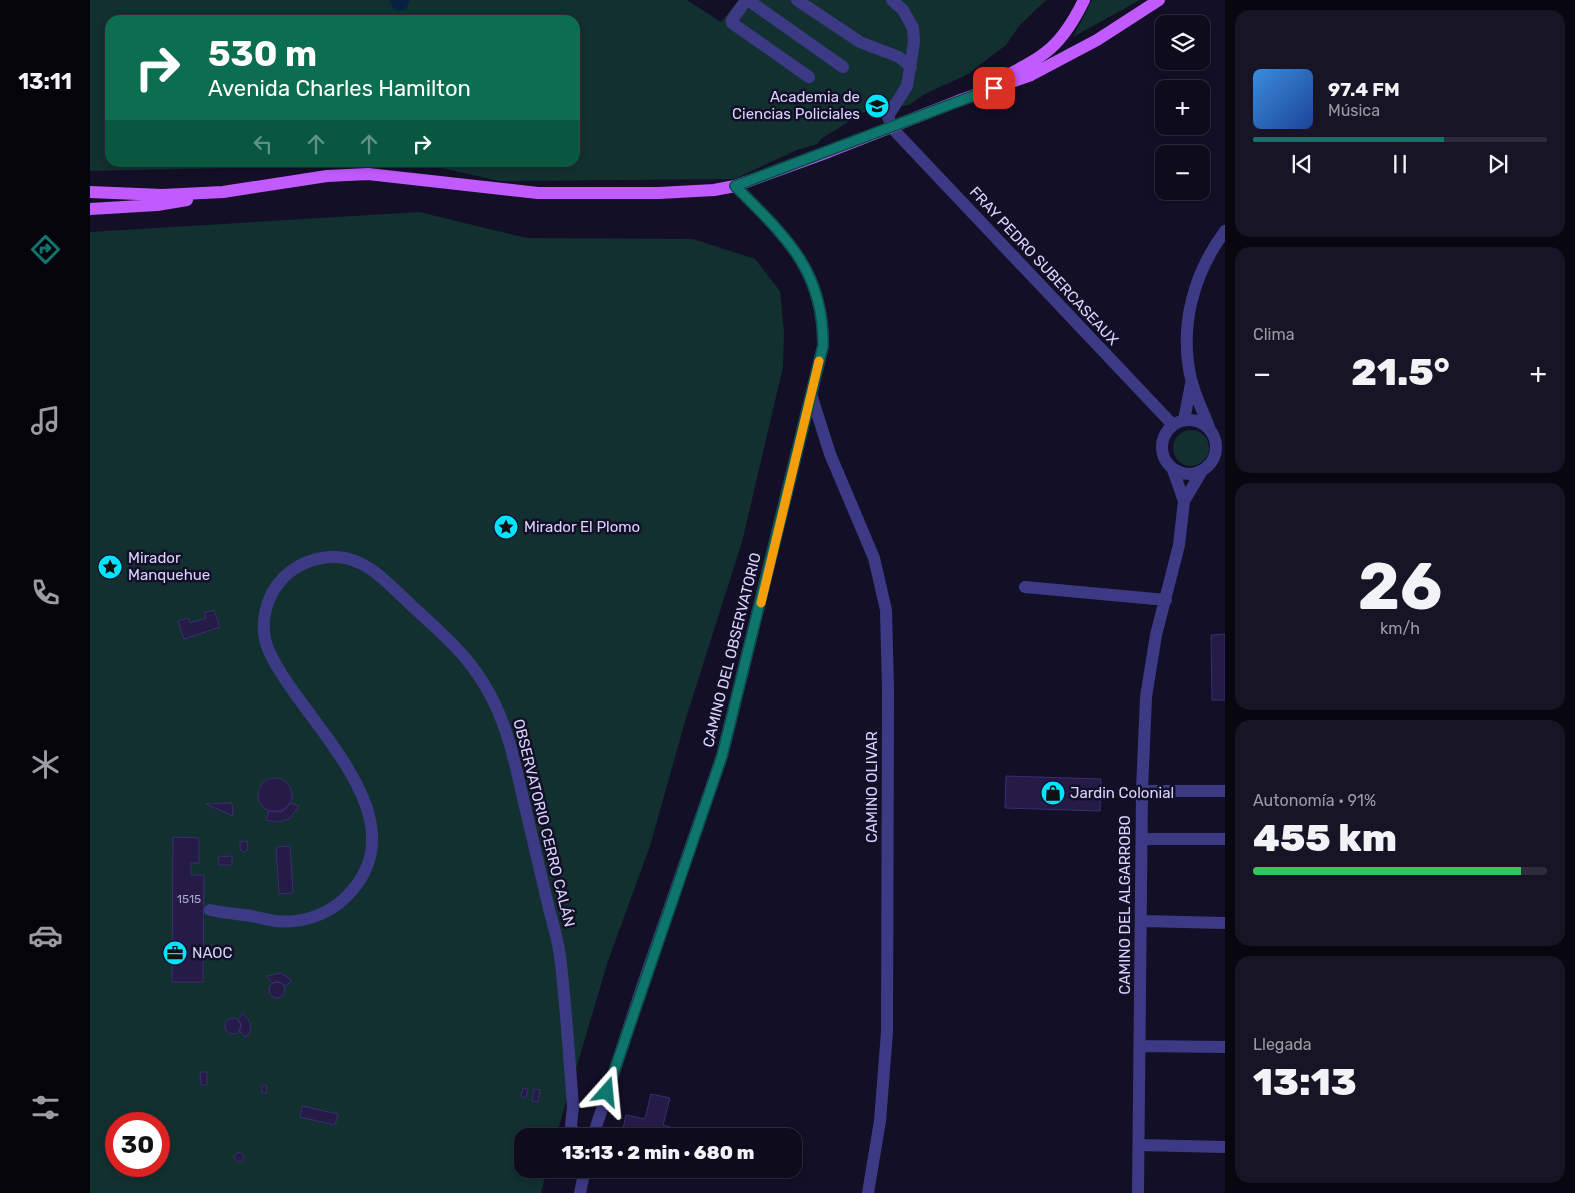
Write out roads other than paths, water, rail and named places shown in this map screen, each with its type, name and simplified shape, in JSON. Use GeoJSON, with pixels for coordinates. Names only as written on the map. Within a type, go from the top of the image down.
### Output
{"type":"FeatureCollection","features":[{"type":"Feature","properties":{"kind":"main road"},"geometry":{"type":"LineString","coordinates":[[958,101],[1045,55],[1070,27],[1084,0]]}},
{"type":"Feature","properties":{"kind":"main road"},"geometry":{"type":"LineString","coordinates":[[90,209],[157,206],[224,192],[327,176],[368,174],[538,193],[679,192],[735,186],[1031,75],[1097,40],[1159,0]]}},
{"type":"Feature","properties":{"kind":"main road"},"geometry":{"type":"LineString","coordinates":[[90,192],[162,195],[224,192]]}},
{"type":"Feature","properties":{"kind":"street"},"geometry":{"type":"LineString","coordinates":[[809,77],[732,23],[732,20],[747,0],[843,66]]}},
{"type":"Feature","properties":{"kind":"street"},"geometry":{"type":"LineString","coordinates":[[797,0],[860,42],[899,57],[911,67]]}},
{"type":"Feature","properties":{"kind":"street"},"geometry":{"type":"LineString","coordinates":[[892,0],[903,10],[913,28],[911,67],[907,86],[888,116],[892,128]]}},
{"type":"Feature","properties":{"kind":"street","name":"FRAY PEDRO SUBERCASEAUX"},"geometry":{"type":"LineString","coordinates":[[892,128],[1178,423]]}},
{"type":"Feature","properties":{"kind":"street","name":"CAMINO DEL OBSERVATORIO"},"geometry":{"type":"LineString","coordinates":[[596,1128],[722,756],[823,346],[822,315],[814,284],[791,243],[735,186]]}},
{"type":"Feature","properties":{"kind":"street"},"geometry":{"type":"LineString","coordinates":[[1207,468],[1217,447],[1217,436],[1191,381],[1186,332],[1190,308],[1205,262],[1225,232]]}},
{"type":"Feature","properties":{"kind":"street"},"geometry":{"type":"LineString","coordinates":[[1178,423],[1191,381]]}},
{"type":"Feature","properties":{"kind":"street","name":"CAMINO OLIVAR"},"geometry":{"type":"LineString","coordinates":[[811,394],[836,471],[874,558],[886,610],[888,689],[887,1032],[880,1121],[868,1193]]}},
{"type":"Feature","properties":{"kind":"street"},"geometry":{"type":"LineString","coordinates":[[1217,436],[1198,422],[1178,423],[1167,431],[1162,447],[1167,464],[1173,470],[1187,474],[1207,468],[1225,459]]}},
{"type":"Feature","properties":{"kind":"street","name":"CAMINO DEL ALGARROBO"},"geometry":{"type":"LineString","coordinates":[[1184,501],[1207,468]]}},
{"type":"Feature","properties":{"kind":"street","name":"CAMINO DEL ALGARROBO"},"geometry":{"type":"LineString","coordinates":[[1138,1193],[1142,791],[1146,698],[1156,636],[1179,545],[1184,501],[1173,470]]}},
{"type":"Feature","properties":{"kind":"street","name":"OBSERVATORIO CERRO CALÁN"},"geometry":{"type":"LineString","coordinates":[[210,910],[287,922],[312,918],[335,906],[345,898],[354,889],[367,866],[372,835],[367,803],[340,755],[269,652],[264,631],[269,600],[279,582],[291,571],[305,563],[325,557],[336,557],[357,562],[376,572],[452,642],[485,685],[501,718],[513,756],[560,953],[573,1106],[572,1128]]}},
{"type":"Feature","properties":{"kind":"street"},"geometry":{"type":"LineString","coordinates":[[1025,587],[1166,600]]}},
{"type":"Feature","properties":{"kind":"street"},"geometry":{"type":"LineString","coordinates":[[1142,791],[1225,791]]}},
{"type":"Feature","properties":{"kind":"street"},"geometry":{"type":"LineString","coordinates":[[1142,839],[1225,839]]}},
{"type":"Feature","properties":{"kind":"street"},"geometry":{"type":"LineString","coordinates":[[1142,921],[1225,923]]}},
{"type":"Feature","properties":{"kind":"street"},"geometry":{"type":"LineString","coordinates":[[1140,1046],[1225,1047]]}},
{"type":"Feature","properties":{"kind":"street"},"geometry":{"type":"LineString","coordinates":[[1139,1145],[1225,1147]]}},
{"type":"Feature","properties":{"kind":"street"},"geometry":{"type":"LineString","coordinates":[[580,1193],[583,1178]]}},
{"type":"Feature","properties":{"kind":"water"},"geometry":{"type":"Polygon","coordinates":[[[389,0],[410,1],[406,9],[399,11],[393,8],[389,0]]]}},
{"type":"Feature","properties":{"kind":"place","name":"Academia de Ciencias Policiales"},"geometry":{"type":"Point","coordinates":[877,106]}},
{"type":"Feature","properties":{"kind":"place","name":"Mirador El Plomo"},"geometry":{"type":"Point","coordinates":[506,527]}},
{"type":"Feature","properties":{"kind":"place","name":"Mirador Manquehue"},"geometry":{"type":"Point","coordinates":[110,567]}},
{"type":"Feature","properties":{"kind":"place","name":"Jardin Colonial"},"geometry":{"type":"Point","coordinates":[1053,793]}},
{"type":"Feature","properties":{"kind":"place","name":"NAOC"},"geometry":{"type":"Point","coordinates":[175,953]}}]}
